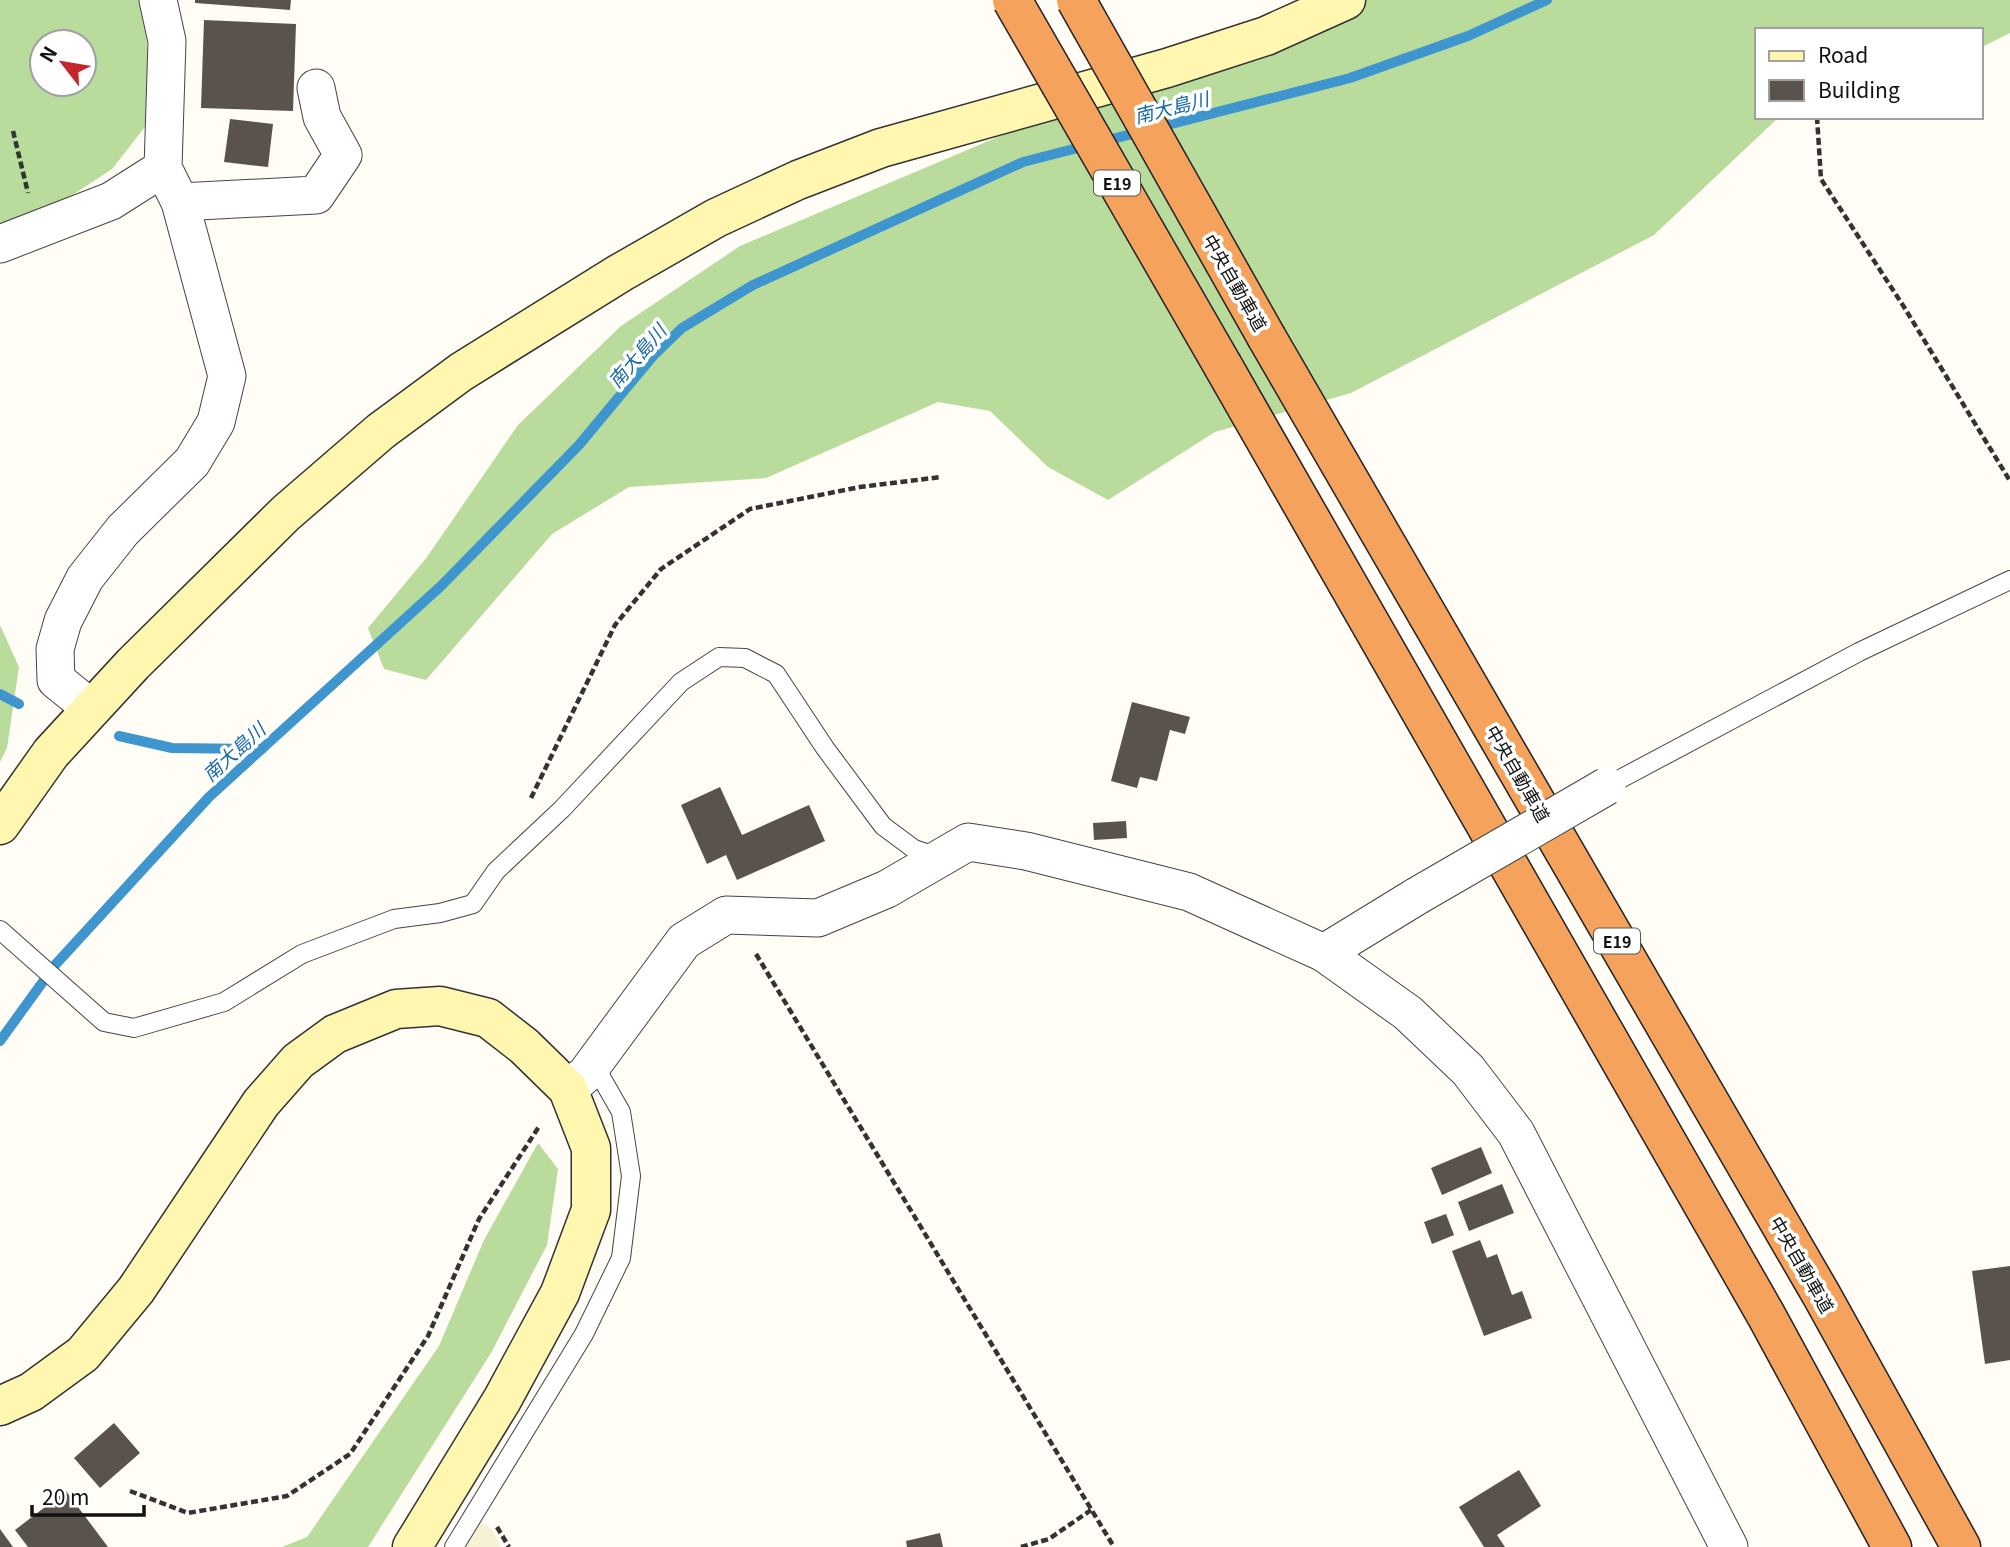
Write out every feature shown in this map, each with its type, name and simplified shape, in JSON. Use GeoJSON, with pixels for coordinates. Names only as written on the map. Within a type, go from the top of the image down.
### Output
{"type":"FeatureCollection","features":[{"type":"Feature","properties":{"kind":"highway","name":"E19"},"geometry":{"type":"LineString","coordinates":[[1012,0],[1760,1303],[1892,1547]]}},
{"type":"Feature","properties":{"kind":"highway","name":"中央自動車道"},"geometry":{"type":"LineString","coordinates":[[1076,0],[1267,338],[1815,1284],[1961,1547]]}},
{"type":"Feature","properties":{"kind":"street"},"geometry":{"type":"LineString","coordinates":[[92,709],[56,680],[55,649],[63,621],[85,578],[115,539],[192,462],[216,422],[227,376],[180,202],[163,168],[167,41],[158,0]]}},
{"type":"Feature","properties":{"kind":"street"},"geometry":{"type":"LineString","coordinates":[[0,825],[51,753],[133,664],[286,513],[381,431],[461,372],[716,218],[798,180],[881,148],[1180,64],[1265,36],[1346,0]]}},
{"type":"Feature","properties":{"kind":"street"},"geometry":{"type":"LineString","coordinates":[[180,202],[316,195],[343,155],[322,117],[316,88]]}},
{"type":"Feature","properties":{"kind":"street"},"geometry":{"type":"LineString","coordinates":[[8,241],[111,201],[163,168]]}},
{"type":"Feature","properties":{"kind":"street"},"geometry":{"type":"LineString","coordinates":[[1324,953],[1607,786]]}},
{"type":"Feature","properties":{"kind":"street"},"geometry":{"type":"LineString","coordinates":[[412,1547],[502,1400],[560,1293],[591,1210],[591,1148],[581,1076],[684,941],[726,915],[818,918],[887,889],[968,842],[1053,857],[1189,892],[1324,953],[1408,1013],[1468,1070],[1516,1133],[1723,1545]]}},
{"type":"Feature","properties":{"kind":"street"},"geometry":{"type":"LineString","coordinates":[[0,1406],[31,1392],[83,1354],[136,1290],[261,1103],[298,1061],[335,1034],[396,1009],[440,1006],[488,1018],[524,1046],[581,1076]]}},
{"type":"Feature","properties":{"kind":"lane"},"geometry":{"type":"LineString","coordinates":[[1607,786],[1859,652],[2010,580]]}},
{"type":"Feature","properties":{"kind":"lane"},"geometry":{"type":"LineString","coordinates":[[0,930],[26,956],[104,1022],[134,1028],[225,1002],[302,954],[394,919],[440,914],[473,904],[496,871],[562,809],[681,682],[719,657],[745,658],[776,674],[825,748],[883,826],[914,849],[942,858]]}},
{"type":"Feature","properties":{"kind":"lane"},"geometry":{"type":"LineString","coordinates":[[454,1547],[584,1334],[621,1258],[631,1176],[621,1112],[581,1076]]}},
{"type":"Feature","properties":{"kind":"path"},"geometry":{"type":"LineString","coordinates":[[1817,119],[1821,179],[1904,307],[2010,481]]}},
{"type":"Feature","properties":{"kind":"path"},"geometry":{"type":"LineString","coordinates":[[8,241],[29,190],[13,131]]}},
{"type":"Feature","properties":{"kind":"path"},"geometry":{"type":"LineString","coordinates":[[526,809],[615,625],[662,569],[750,509],[860,487],[941,477]]}},
{"type":"Feature","properties":{"kind":"path"},"geometry":{"type":"LineString","coordinates":[[737,914],[743,932],[1114,1547]]}},
{"type":"Feature","properties":{"kind":"path"},"geometry":{"type":"LineString","coordinates":[[130,1491],[188,1513],[286,1496],[350,1454],[428,1336],[479,1219],[541,1124],[581,1076]]}},
{"type":"Feature","properties":{"kind":"path"},"geometry":{"type":"LineString","coordinates":[[1021,1547],[1049,1539],[1091,1510]]}},
{"type":"Feature","properties":{"kind":"shaded area"},"geometry":{"type":"Polygon","coordinates":[[[480,1520],[492,1530],[501,1547],[463,1547],[480,1520]]]}},
{"type":"Feature","properties":{"kind":"green space"},"geometry":{"type":"Polygon","coordinates":[[[0,0],[141,0],[145,16],[152,118],[112,169],[68,198],[0,226],[0,0]]]}},
{"type":"Feature","properties":{"kind":"green space"},"geometry":{"type":"Polygon","coordinates":[[[1322,0],[2010,0],[2010,33],[1982,47],[1982,28],[1755,28],[1755,119],[1777,119],[1654,235],[1351,393],[1215,432],[1108,500],[1048,467],[990,411],[938,402],[766,478],[629,487],[552,534],[426,680],[384,669],[368,628],[427,557],[518,425],[621,326],[740,246],[1322,0]]]}},
{"type":"Feature","properties":{"kind":"green space"},"geometry":{"type":"Polygon","coordinates":[[[0,625],[19,667],[7,748],[0,762],[0,625]]]}},
{"type":"Feature","properties":{"kind":"green space"},"geometry":{"type":"Polygon","coordinates":[[[538,1143],[558,1169],[547,1245],[491,1353],[368,1547],[282,1547],[307,1537],[439,1346],[484,1240],[538,1143]]]}},
{"type":"Feature","properties":{"kind":"building"},"geometry":{"type":"Polygon","coordinates":[[[195,0],[291,0],[290,10],[195,3],[195,0]]]}},
{"type":"Feature","properties":{"kind":"building"},"geometry":{"type":"Polygon","coordinates":[[[204,20],[296,24],[293,111],[201,108],[204,20]]]}},
{"type":"Feature","properties":{"kind":"building"},"geometry":{"type":"Polygon","coordinates":[[[230,119],[273,124],[268,167],[224,162],[230,119]]]}},
{"type":"Feature","properties":{"kind":"building"},"geometry":{"type":"Polygon","coordinates":[[[1132,702],[1190,717],[1185,734],[1170,730],[1157,781],[1140,777],[1137,788],[1111,781],[1132,702]]]}},
{"type":"Feature","properties":{"kind":"building"},"geometry":{"type":"Polygon","coordinates":[[[720,787],[742,835],[809,805],[825,841],[737,880],[726,855],[707,864],[681,805],[720,787]]]}},
{"type":"Feature","properties":{"kind":"building"},"geometry":{"type":"Polygon","coordinates":[[[1126,821],[1127,838],[1094,840],[1093,823],[1126,821]]]}},
{"type":"Feature","properties":{"kind":"building"},"geometry":{"type":"Polygon","coordinates":[[[1481,1147],[1492,1173],[1442,1195],[1431,1168],[1481,1147]]]}},
{"type":"Feature","properties":{"kind":"building"},"geometry":{"type":"Polygon","coordinates":[[[1502,1184],[1514,1213],[1469,1231],[1458,1202],[1502,1184]]]}},
{"type":"Feature","properties":{"kind":"building"},"geometry":{"type":"Polygon","coordinates":[[[1446,1214],[1454,1235],[1432,1244],[1424,1222],[1446,1214]]]}},
{"type":"Feature","properties":{"kind":"building"},"geometry":{"type":"Polygon","coordinates":[[[1480,1240],[1487,1258],[1497,1254],[1512,1295],[1522,1291],[1532,1318],[1484,1336],[1452,1251],[1480,1240]]]}},
{"type":"Feature","properties":{"kind":"building"},"geometry":{"type":"Polygon","coordinates":[[[2010,1266],[2010,1360],[1985,1364],[1972,1271],[2010,1266]]]}},
{"type":"Feature","properties":{"kind":"building"},"geometry":{"type":"Polygon","coordinates":[[[114,1423],[140,1453],[100,1488],[74,1458],[114,1423]]]}},
{"type":"Feature","properties":{"kind":"building"},"geometry":{"type":"Polygon","coordinates":[[[1519,1470],[1541,1506],[1497,1535],[1505,1547],[1484,1547],[1459,1507],[1519,1470]]]}},
{"type":"Feature","properties":{"kind":"building"},"geometry":{"type":"Polygon","coordinates":[[[66,1491],[108,1547],[28,1547],[15,1530],[66,1491]]]}},
{"type":"Feature","properties":{"kind":"building"},"geometry":{"type":"Polygon","coordinates":[[[0,1529],[13,1547],[0,1547],[0,1529]]]}},
{"type":"Feature","properties":{"kind":"building"},"geometry":{"type":"Polygon","coordinates":[[[940,1533],[943,1547],[907,1547],[906,1541],[940,1533]]]}},
{"type":"Feature","properties":{"kind":"waterway","name":"南大島川"},"geometry":{"type":"LineString","coordinates":[[0,1041],[55,965],[209,797],[441,586],[579,445],[653,356],[682,328],[753,285],[1023,162],[1350,78],[1468,36],[1547,0]]}},
{"type":"Feature","properties":{"kind":"waterway"},"geometry":{"type":"LineString","coordinates":[[0,694],[19,704]]}},
{"type":"Feature","properties":{"kind":"waterway"},"geometry":{"type":"LineString","coordinates":[[119,736],[172,748],[262,749]]}}]}
